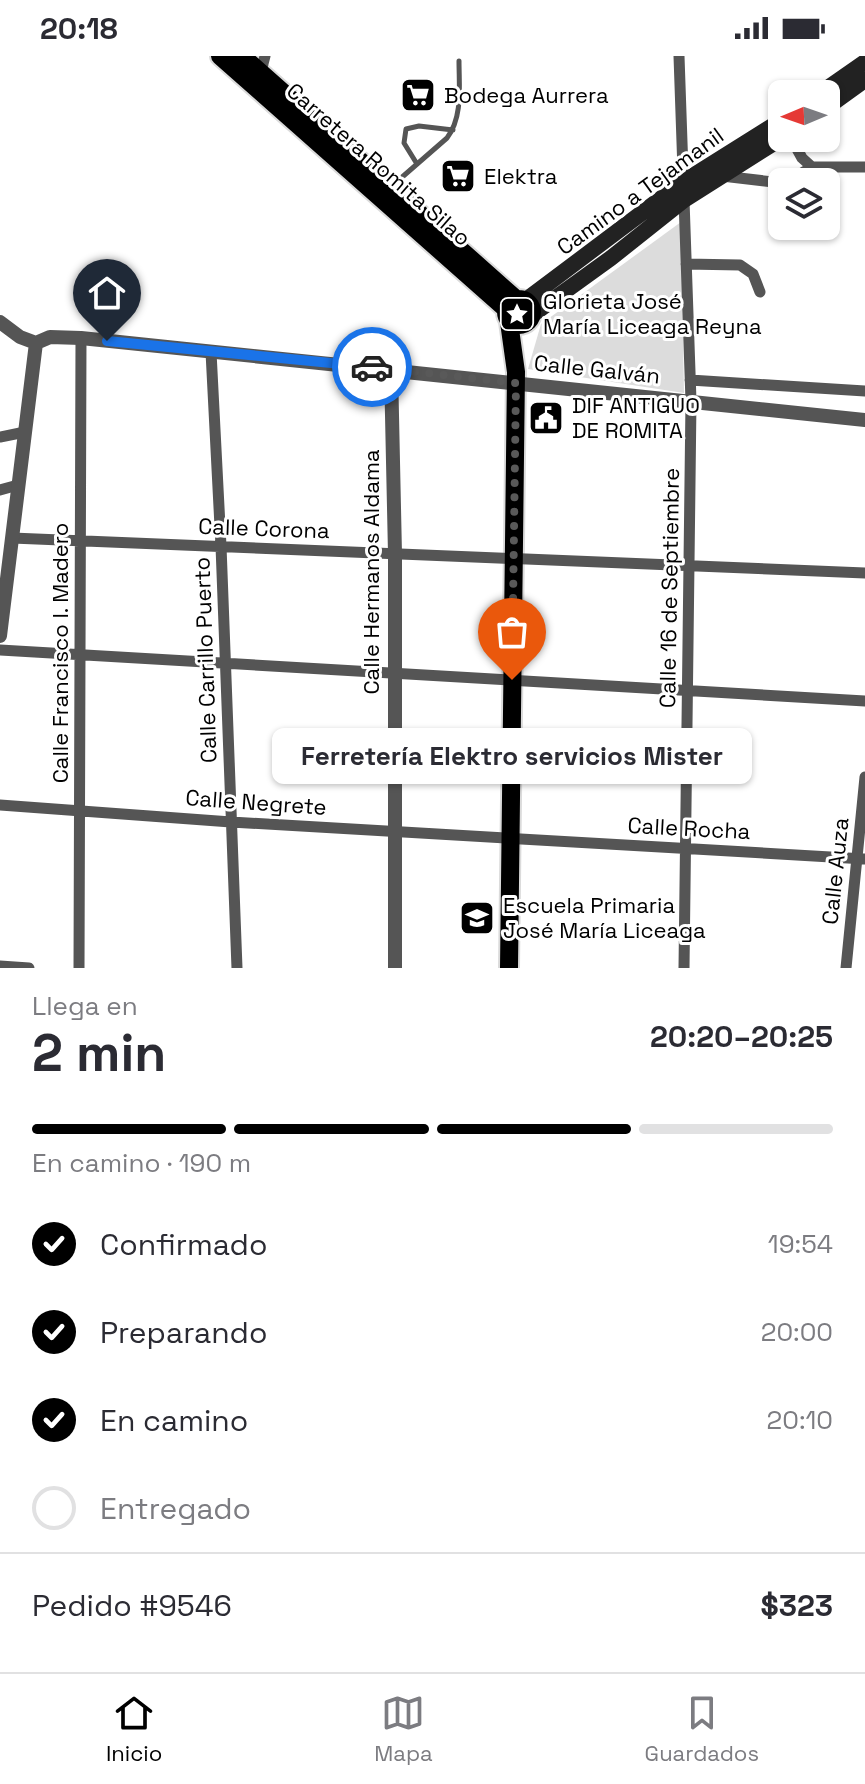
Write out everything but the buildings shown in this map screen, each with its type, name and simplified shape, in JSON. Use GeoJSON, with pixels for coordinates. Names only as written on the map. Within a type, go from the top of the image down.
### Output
{"type":"FeatureCollection","features":[{"type":"Feature","properties":{"kind":"main road","name":"Carretera Romita Silao"},"geometry":{"type":"LineString","coordinates":[[220,56],[260,71]]}},
{"type":"Feature","properties":{"kind":"main road","name":"Carretera Romita Silao"},"geometry":{"type":"LineString","coordinates":[[242,56],[386,191],[520,310]]}},
{"type":"Feature","properties":{"kind":"main road"},"geometry":{"type":"LineString","coordinates":[[839,80],[865,62]]}},
{"type":"Feature","properties":{"kind":"main road"},"geometry":{"type":"LineString","coordinates":[[840,98],[865,80]]}},
{"type":"Feature","properties":{"kind":"main road","name":"Camino a Tejamanil"},"geometry":{"type":"LineString","coordinates":[[520,310],[683,182],[768,129]]}},
{"type":"Feature","properties":{"kind":"main road","name":"Camino a Tejamanil"},"geometry":{"type":"LineString","coordinates":[[520,310],[611,258],[684,200],[768,147]]}},
{"type":"Feature","properties":{"kind":"main road"},"geometry":{"type":"LineString","coordinates":[[509,968],[516,378],[520,310]]}},
{"type":"Feature","properties":{"kind":"street","name":"Calle 16 de Septiembre"},"geometry":{"type":"LineString","coordinates":[[679,56],[691,401],[684,968]]}},
{"type":"Feature","properties":{"kind":"street"},"geometry":{"type":"LineString","coordinates":[[799,152],[812,167],[865,167]]}},
{"type":"Feature","properties":{"kind":"street"},"geometry":{"type":"LineString","coordinates":[[722,176],[768,181]]}},
{"type":"Feature","properties":{"kind":"street"},"geometry":{"type":"LineString","coordinates":[[686,264],[740,265],[753,274],[760,292]]}},
{"type":"Feature","properties":{"kind":"street"},"geometry":{"type":"LineString","coordinates":[[0,322],[10,331],[36,343],[0,636]]}},
{"type":"Feature","properties":{"kind":"street","name":"Calle Galván"},"geometry":{"type":"LineString","coordinates":[[36,343],[50,337],[81,338],[391,369],[516,378],[865,420]]}},
{"type":"Feature","properties":{"kind":"street","name":"Calle Francisco I. Madero"},"geometry":{"type":"LineString","coordinates":[[79,968],[81,338]]}},
{"type":"Feature","properties":{"kind":"street","name":"Calle Carrillo Puerto"},"geometry":{"type":"LineString","coordinates":[[211,352],[237,968]]}},
{"type":"Feature","properties":{"kind":"street","name":"Calle Hermanos Aldama"},"geometry":{"type":"LineString","coordinates":[[391,369],[395,554],[395,968]]}},
{"type":"Feature","properties":{"kind":"street"},"geometry":{"type":"LineString","coordinates":[[690,380],[865,391]]}},
{"type":"Feature","properties":{"kind":"street"},"geometry":{"type":"LineString","coordinates":[[0,437],[25,432]]}},
{"type":"Feature","properties":{"kind":"street"},"geometry":{"type":"LineString","coordinates":[[0,490],[18,485]]}},
{"type":"Feature","properties":{"kind":"street","name":"Calle Corona"},"geometry":{"type":"LineString","coordinates":[[12,538],[865,573]]}},
{"type":"Feature","properties":{"kind":"street"},"geometry":{"type":"LineString","coordinates":[[0,650],[226,665],[687,688],[865,701]]}},
{"type":"Feature","properties":{"kind":"street","name":"Calle Auza"},"geometry":{"type":"LineString","coordinates":[[846,968],[861,858],[865,777]]}},
{"type":"Feature","properties":{"kind":"street","name":"Calle Negrete"},"geometry":{"type":"LineString","coordinates":[[0,805],[231,822],[511,837]]}},
{"type":"Feature","properties":{"kind":"street","name":"Calle Rocha"},"geometry":{"type":"LineString","coordinates":[[511,837],[861,858]]}},
{"type":"Feature","properties":{"kind":"street"},"geometry":{"type":"LineString","coordinates":[[0,966],[29,968]]}},
{"type":"Feature","properties":{"kind":"lane"},"geometry":{"type":"LineString","coordinates":[[386,191],[453,130],[458,109],[459,61]]}},
{"type":"Feature","properties":{"kind":"lane"},"geometry":{"type":"LineString","coordinates":[[417,164],[404,143],[406,129],[419,126],[453,130]]}},
{"type":"Feature","properties":{"kind":"shaded area"},"geometry":{"type":"Polygon","coordinates":[[[681,222],[684,393],[528,369],[541,324],[681,222]]]}},
{"type":"Feature","properties":{"kind":"way so far"},"geometry":{"type":"LineString","coordinates":[[372,367],[516,383],[512,680]]}},
{"type":"Feature","properties":{"kind":"place","name":"Bodega Aurrera"},"geometry":{"type":"Point","coordinates":[418,95]}},
{"type":"Feature","properties":{"kind":"place","name":"Elektra"},"geometry":{"type":"Point","coordinates":[458,176]}},
{"type":"Feature","properties":{"kind":"place","name":"Glorieta José María Liceaga Reyna"},"geometry":{"type":"Point","coordinates":[517,314]}},
{"type":"Feature","properties":{"kind":"place","name":"DIF ANTIGUO DE ROMITA"},"geometry":{"type":"Point","coordinates":[546,418]}},
{"type":"Feature","properties":{"kind":"place","name":"Ferretería Elektro servicios Mister"},"geometry":{"type":"Point","coordinates":[512,680]}},
{"type":"Feature","properties":{"kind":"place","name":"Escuela Primaria José María Liceaga"},"geometry":{"type":"Point","coordinates":[477,918]}},
{"type":"Feature","properties":{"kind":"route"},"geometry":{"type":"LineString","coordinates":[[107,341],[372,367]]}}]}
